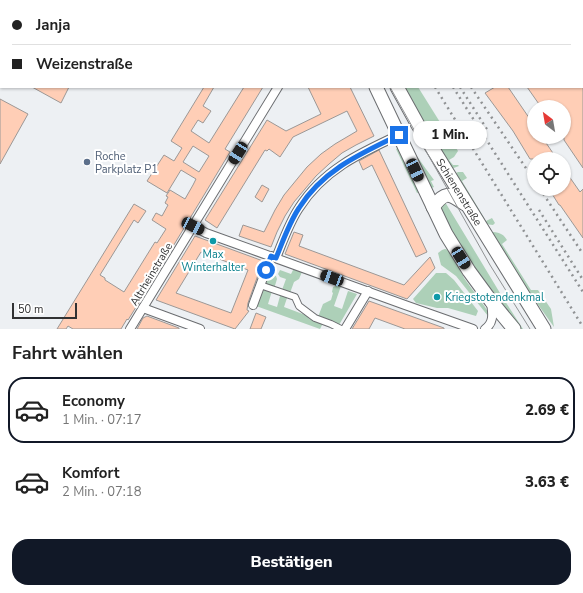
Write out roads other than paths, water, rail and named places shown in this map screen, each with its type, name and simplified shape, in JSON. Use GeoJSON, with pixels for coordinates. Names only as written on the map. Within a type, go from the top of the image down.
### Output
{"type":"FeatureCollection","features":[{"type":"Feature","properties":{"kind":"main road"},"geometry":{"type":"LineString","coordinates":[[376,88],[446,234],[469,271],[514,329]]}},
{"type":"Feature","properties":{"kind":"main road","name":"Schienenstraße"},"geometry":{"type":"LineString","coordinates":[[398,88],[418,125],[544,329]]}},
{"type":"Feature","properties":{"kind":"main road"},"geometry":{"type":"LineString","coordinates":[[432,207],[439,199],[450,195],[469,206]]}},
{"type":"Feature","properties":{"kind":"street","name":"Altrheinstraße"},"geometry":{"type":"LineString","coordinates":[[130,329],[277,88]]}},
{"type":"Feature","properties":{"kind":"street"},"geometry":{"type":"LineString","coordinates":[[253,305],[260,285],[285,235],[300,207],[314,188],[344,163],[399,135]]}},
{"type":"Feature","properties":{"kind":"street"},"geometry":{"type":"LineString","coordinates":[[193,226],[206,233],[473,329]]}},
{"type":"Feature","properties":{"kind":"street"},"geometry":{"type":"LineString","coordinates":[[260,285],[295,297],[298,306],[315,318],[341,329]]}},
{"type":"Feature","properties":{"kind":"street"},"geometry":{"type":"LineString","coordinates":[[345,329],[368,291]]}},
{"type":"Feature","properties":{"kind":"street"},"geometry":{"type":"LineString","coordinates":[[485,329],[491,323],[491,301]]}},
{"type":"Feature","properties":{"kind":"street"},"geometry":{"type":"LineString","coordinates":[[143,308],[200,329]]}},
{"type":"Feature","properties":{"kind":"tram line"},"geometry":{"type":"LineString","coordinates":[[391,88],[490,265],[530,329]]}},
{"type":"Feature","properties":{"kind":"railway"},"geometry":{"type":"LineString","coordinates":[[436,88],[583,327]]}},
{"type":"Feature","properties":{"kind":"railway"},"geometry":{"type":"LineString","coordinates":[[454,88],[583,292]]}},
{"type":"Feature","properties":{"kind":"railway"},"geometry":{"type":"LineString","coordinates":[[461,88],[488,131]]}},
{"type":"Feature","properties":{"kind":"railway"},"geometry":{"type":"LineString","coordinates":[[472,88],[527,170]]}},
{"type":"Feature","properties":{"kind":"railway"},"geometry":{"type":"LineString","coordinates":[[545,196],[583,254]]}},
{"type":"Feature","properties":{"kind":"railway"},"geometry":{"type":"LineString","coordinates":[[539,210],[583,280]]}},
{"type":"Feature","properties":{"kind":"place","name":"Roche Parkplatz P1"},"geometry":{"type":"Point","coordinates":[87,162]}},
{"type":"Feature","properties":{"kind":"place","name":"Max Winterhalter"},"geometry":{"type":"Point","coordinates":[213,241]}},
{"type":"Feature","properties":{"kind":"place","name":"Kriegstotendenkmal"},"geometry":{"type":"Point","coordinates":[437,297]}}]}
